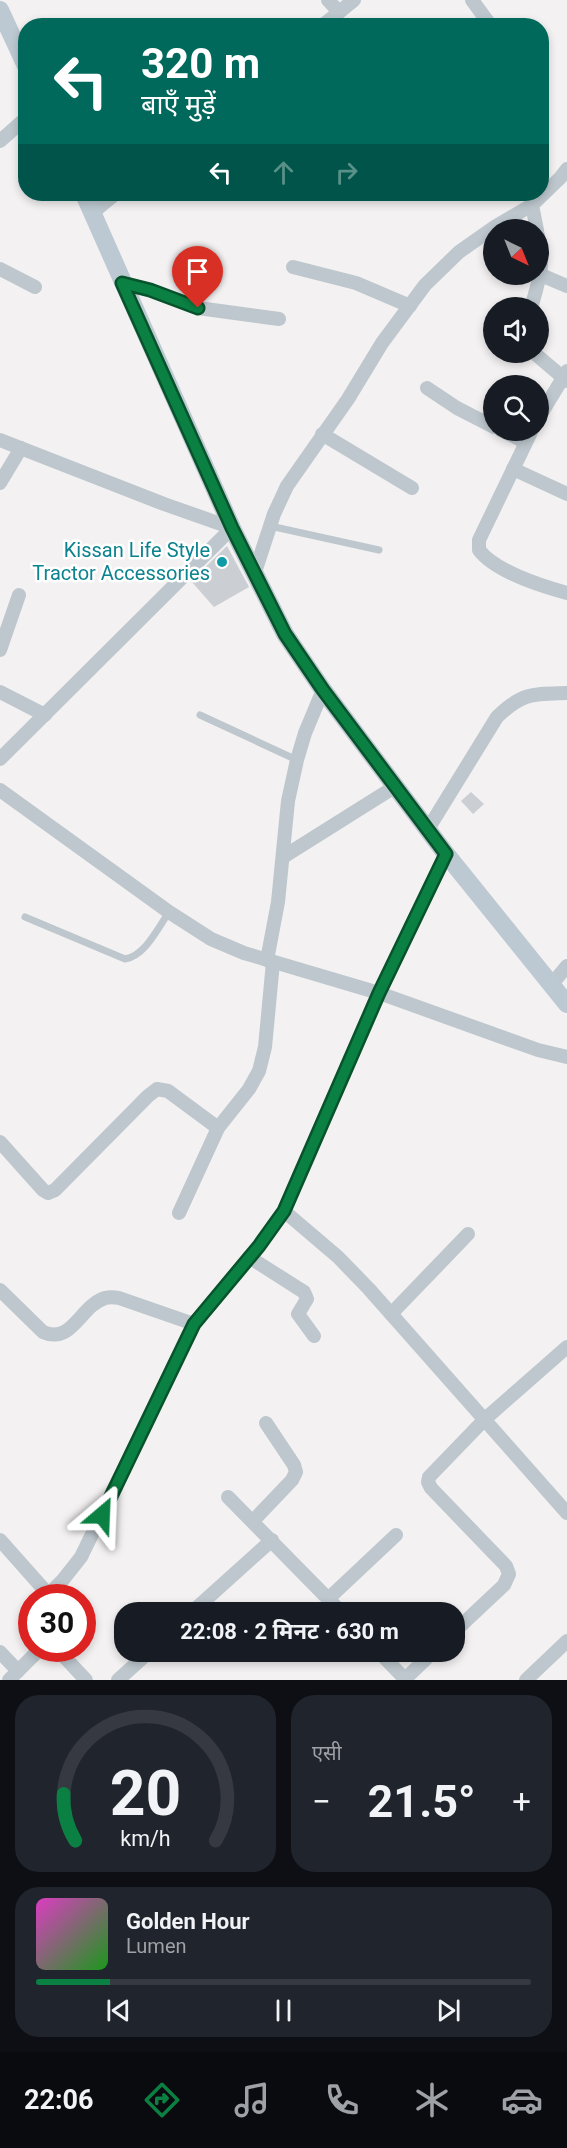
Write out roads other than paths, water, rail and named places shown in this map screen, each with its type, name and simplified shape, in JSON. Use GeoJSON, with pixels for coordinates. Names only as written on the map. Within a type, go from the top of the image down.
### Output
{"type":"FeatureCollection","features":[{"type":"Feature","properties":{"kind":"main road"},"geometry":{"type":"LineString","coordinates":[[0,10],[18,49]]}},
{"type":"Feature","properties":{"kind":"main road"},"geometry":{"type":"LineString","coordinates":[[87,201],[232,528],[285,634],[323,690],[446,854],[567,1004]]}},
{"type":"Feature","properties":{"kind":"street"},"geometry":{"type":"LineString","coordinates":[[328,0],[339,12]]}},
{"type":"Feature","properties":{"kind":"street"},"geometry":{"type":"LineString","coordinates":[[332,18],[354,0]]}},
{"type":"Feature","properties":{"kind":"street"},"geometry":{"type":"LineString","coordinates":[[473,0],[485,18]]}},
{"type":"Feature","properties":{"kind":"street"},"geometry":{"type":"LineString","coordinates":[[0,141],[18,125]]}},
{"type":"Feature","properties":{"kind":"street"},"geometry":{"type":"LineString","coordinates":[[549,189],[567,169]]}},
{"type":"Feature","properties":{"kind":"street"},"geometry":{"type":"LineString","coordinates":[[93,213],[108,201]]}},
{"type":"Feature","properties":{"kind":"street"},"geometry":{"type":"LineString","coordinates":[[254,575],[270,526],[287,486],[348,399],[382,343],[425,285],[459,252],[536,201]]}},
{"type":"Feature","properties":{"kind":"street"},"geometry":{"type":"LineString","coordinates":[[532,205],[535,219]]}},
{"type":"Feature","properties":{"kind":"street"},"geometry":{"type":"LineString","coordinates":[[293,267],[356,283],[410,306]]}},
{"type":"Feature","properties":{"kind":"street"},"geometry":{"type":"LineString","coordinates":[[0,269],[35,287]]}},
{"type":"Feature","properties":{"kind":"street"},"geometry":{"type":"LineString","coordinates":[[549,278],[567,286]]}},
{"type":"Feature","properties":{"kind":"street"},"geometry":{"type":"LineString","coordinates":[[122,283],[150,290],[198,308],[279,319]]}},
{"type":"Feature","properties":{"kind":"street"},"geometry":{"type":"LineString","coordinates":[[548,363],[566,376],[549,402]]}},
{"type":"Feature","properties":{"kind":"street"},"geometry":{"type":"LineString","coordinates":[[427,388],[457,408],[483,421]]}},
{"type":"Feature","properties":{"kind":"street"},"geometry":{"type":"LineString","coordinates":[[322,434],[412,488]]}},
{"type":"Feature","properties":{"kind":"street"},"geometry":{"type":"LineString","coordinates":[[0,440],[232,528],[0,759]]}},
{"type":"Feature","properties":{"kind":"street"},"geometry":{"type":"LineString","coordinates":[[527,441],[479,540],[479,550],[485,558],[520,576],[567,593]]}},
{"type":"Feature","properties":{"kind":"street"},"geometry":{"type":"LineString","coordinates":[[0,483],[21,448]]}},
{"type":"Feature","properties":{"kind":"street"},"geometry":{"type":"LineString","coordinates":[[513,469],[567,494]]}},
{"type":"Feature","properties":{"kind":"street"},"geometry":{"type":"LineString","coordinates":[[0,650],[19,595]]}},
{"type":"Feature","properties":{"kind":"street"},"geometry":{"type":"LineString","coordinates":[[179,1213],[218,1128],[249,1089],[259,1071],[265,1047],[270,961],[288,801],[305,733],[323,690]]}},
{"type":"Feature","properties":{"kind":"street"},"geometry":{"type":"LineString","coordinates":[[0,692],[45,715]]}},
{"type":"Feature","properties":{"kind":"street"},"geometry":{"type":"LineString","coordinates":[[428,829],[497,717],[512,702],[531,694],[567,693]]}},
{"type":"Feature","properties":{"kind":"street"},"geometry":{"type":"LineString","coordinates":[[283,857],[396,786]]}},
{"type":"Feature","properties":{"kind":"street"},"geometry":{"type":"LineString","coordinates":[[0,790],[169,912],[211,939],[270,961],[379,993],[538,1050],[567,1057]]}},
{"type":"Feature","properties":{"kind":"street"},"geometry":{"type":"LineString","coordinates":[[59,1584],[81,1557],[194,1324],[284,1211],[379,993],[446,854]]}},
{"type":"Feature","properties":{"kind":"street"},"geometry":{"type":"LineString","coordinates":[[552,984],[567,966]]}},
{"type":"Feature","properties":{"kind":"street"},"geometry":{"type":"LineString","coordinates":[[0,1142],[48,1193],[55,1190],[157,1089],[168,1091],[218,1128]]}},
{"type":"Feature","properties":{"kind":"street"},"geometry":{"type":"LineString","coordinates":[[284,1211],[338,1257],[567,1513]]}},
{"type":"Feature","properties":{"kind":"street"},"geometry":{"type":"LineString","coordinates":[[391,1314],[468,1234]]}},
{"type":"Feature","properties":{"kind":"street"},"geometry":{"type":"LineString","coordinates":[[249,1257],[304,1292],[307,1299],[298,1314],[314,1336]]}},
{"type":"Feature","properties":{"kind":"street"},"geometry":{"type":"LineString","coordinates":[[0,1290],[43,1332],[52,1336],[62,1334],[95,1303],[106,1297],[119,1298],[194,1324]]}},
{"type":"Feature","properties":{"kind":"street"},"geometry":{"type":"LineString","coordinates":[[465,1622],[504,1585],[509,1574],[506,1566],[430,1488],[429,1477],[485,1419],[567,1347]]}},
{"type":"Feature","properties":{"kind":"street"},"geometry":{"type":"LineString","coordinates":[[252,1521],[292,1480],[296,1472],[266,1423]]}},
{"type":"Feature","properties":{"kind":"street"},"geometry":{"type":"LineString","coordinates":[[228,1497],[331,1602]]}},
{"type":"Feature","properties":{"kind":"street"},"geometry":{"type":"LineString","coordinates":[[328,1599],[396,1535]]}},
{"type":"Feature","properties":{"kind":"street"},"geometry":{"type":"LineString","coordinates":[[0,1540],[37,1584]]}},
{"type":"Feature","properties":{"kind":"street"},"geometry":{"type":"LineString","coordinates":[[203,1602],[272,1540]]}},
{"type":"Feature","properties":{"kind":"street"},"geometry":{"type":"LineString","coordinates":[[526,1680],[567,1641]]}},
{"type":"Feature","properties":{"kind":"street"},"geometry":{"type":"LineString","coordinates":[[0,1652],[14,1676],[28,1662]]}},
{"type":"Feature","properties":{"kind":"street"},"geometry":{"type":"LineString","coordinates":[[69,1662],[86,1680]]}},
{"type":"Feature","properties":{"kind":"street"},"geometry":{"type":"LineString","coordinates":[[118,1680],[138,1662]]}},
{"type":"Feature","properties":{"kind":"street"},"geometry":{"type":"LineString","coordinates":[[389,1662],[405,1679],[423,1662]]}},
{"type":"Feature","properties":{"kind":"lane"},"geometry":{"type":"LineString","coordinates":[[270,526],[379,550]]}},
{"type":"Feature","properties":{"kind":"lane"},"geometry":{"type":"LineString","coordinates":[[200,715],[297,760]]}},
{"type":"Feature","properties":{"kind":"lane"},"geometry":{"type":"LineString","coordinates":[[25,917],[125,959],[134,958],[141,951],[169,912]]}},
{"type":"Feature","properties":{"kind":"place","name":"Kissan Life Style Tractor Accessories"},"geometry":{"type":"Point","coordinates":[222,562]}}]}
